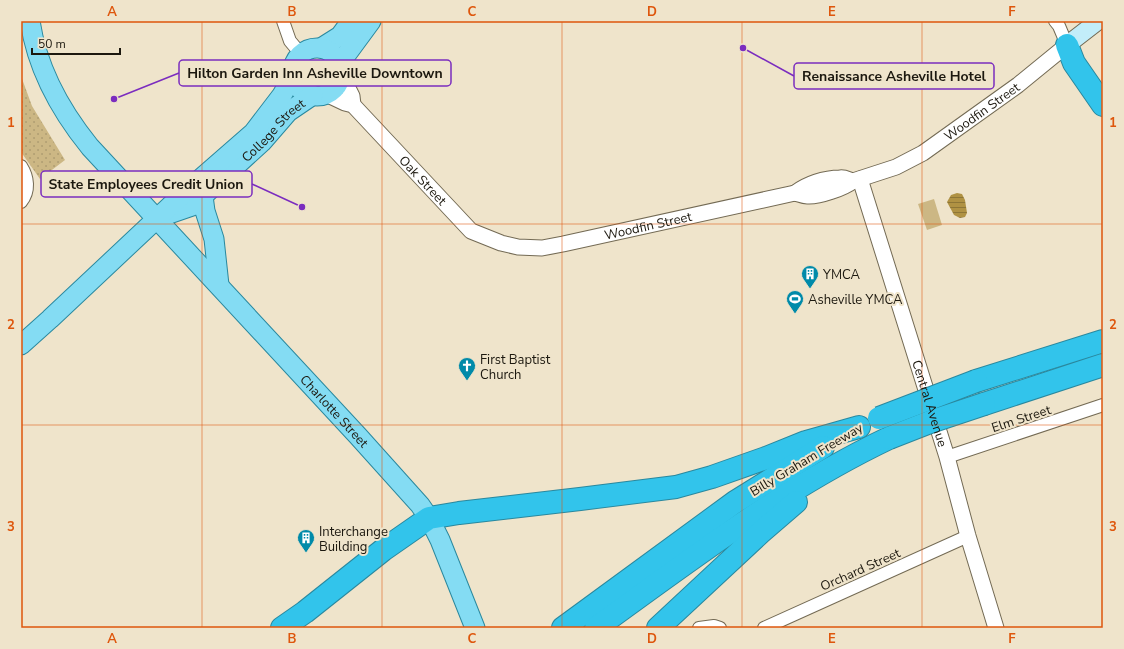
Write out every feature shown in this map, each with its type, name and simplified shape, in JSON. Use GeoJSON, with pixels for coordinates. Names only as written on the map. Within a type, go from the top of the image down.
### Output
{"type":"FeatureCollection","features":[{"type":"Feature","properties":{"kind":"highway"},"geometry":{"type":"LineString","coordinates":[[1067,45],[1074,63],[1103,105]]}},
{"type":"Feature","properties":{"kind":"highway","name":"Billy Graham Freeway"},"geometry":{"type":"LineString","coordinates":[[563,628],[735,502],[814,452],[860,427],[879,418],[976,381],[1103,341]]}},
{"type":"Feature","properties":{"kind":"highway","name":"Billy Graham Freeway"},"geometry":{"type":"LineString","coordinates":[[596,628],[748,519],[857,454],[889,438],[930,422],[1102,365]]}},
{"type":"Feature","properties":{"kind":"highway"},"geometry":{"type":"LineString","coordinates":[[282,628],[305,612],[384,550],[429,518],[676,486],[712,477],[806,442],[860,427]]}},
{"type":"Feature","properties":{"kind":"highway"},"geometry":{"type":"LineString","coordinates":[[658,628],[760,533],[857,454]]}},
{"type":"Feature","properties":{"kind":"main road","name":"Charlotte Street"},"geometry":{"type":"LineString","coordinates":[[30,21],[38,54],[49,84],[73,126],[94,152],[219,285],[420,505],[429,518],[440,540],[475,628]]}},
{"type":"Feature","properties":{"kind":"main road"},"geometry":{"type":"LineString","coordinates":[[321,48],[340,36],[351,21]]}},
{"type":"Feature","properties":{"kind":"main road"},"geometry":{"type":"LineString","coordinates":[[341,71],[339,62],[332,53],[321,48],[307,50],[301,54],[294,64],[294,76],[302,91],[319,95],[333,89],[339,82],[346,54],[371,21]]}},
{"type":"Feature","properties":{"kind":"main road","name":"Woodfin Street"},"geometry":{"type":"LineString","coordinates":[[1067,45],[1098,21]]}},
{"type":"Feature","properties":{"kind":"main road","name":"College Street"},"geometry":{"type":"LineString","coordinates":[[21,345],[156,219],[253,133],[282,95],[294,76]]}},
{"type":"Feature","properties":{"kind":"main road","name":"College Street"},"geometry":{"type":"LineString","coordinates":[[156,219],[192,206],[262,142],[288,112],[319,95]]}},
{"type":"Feature","properties":{"kind":"main road"},"geometry":{"type":"LineString","coordinates":[[203,196],[205,211],[214,239],[219,285]]}},
{"type":"Feature","properties":{"kind":"street"},"geometry":{"type":"LineString","coordinates":[[283,21],[290,41],[301,54]]}},
{"type":"Feature","properties":{"kind":"street"},"geometry":{"type":"LineString","coordinates":[[1055,21],[1059,26],[1067,45]]}},
{"type":"Feature","properties":{"kind":"street","name":"Woodfin Street"},"geometry":{"type":"LineString","coordinates":[[501,243],[518,247],[542,248],[563,244],[795,193],[806,185],[833,178],[842,177],[856,180],[896,167],[928,150],[1018,85],[1067,45]]}},
{"type":"Feature","properties":{"kind":"street","name":"Oak Street"},"geometry":{"type":"LineString","coordinates":[[341,71],[352,96],[353,105]]}},
{"type":"Feature","properties":{"kind":"street","name":"Oak Street"},"geometry":{"type":"LineString","coordinates":[[319,95],[353,105],[471,231],[501,243]]}},
{"type":"Feature","properties":{"kind":"street"},"geometry":{"type":"LineString","coordinates":[[21,202],[28,186],[22,168]]}},
{"type":"Feature","properties":{"kind":"street","name":"Central Avenue"},"geometry":{"type":"LineString","coordinates":[[856,180],[947,456],[968,536],[996,628]]}},
{"type":"Feature","properties":{"kind":"street","name":"Elm Street"},"geometry":{"type":"LineString","coordinates":[[947,456],[1103,405]]}},
{"type":"Feature","properties":{"kind":"street","name":"Orchard Street"},"geometry":{"type":"LineString","coordinates":[[764,628],[968,536]]}},
{"type":"Feature","properties":{"kind":"street"},"geometry":{"type":"LineString","coordinates":[[699,628],[714,626],[720,628]]}},
{"type":"Feature","properties":{"kind":"shaded area"},"geometry":{"type":"Polygon","coordinates":[[[21,76],[32,106],[65,160],[40,179],[21,152],[21,76]]]}},
{"type":"Feature","properties":{"kind":"shaded area"},"geometry":{"type":"Polygon","coordinates":[[[957,193],[962,194],[965,200],[967,213],[965,217],[960,218],[954,215],[947,202],[951,195],[957,193]]]}},
{"type":"Feature","properties":{"kind":"shaded area"},"geometry":{"type":"Polygon","coordinates":[[[934,199],[942,225],[927,230],[918,204],[934,199]]]}},
{"type":"Feature","properties":{"kind":"place","name":"Renaissance Asheville Hotel"},"geometry":{"type":"Point","coordinates":[743,48]}},
{"type":"Feature","properties":{"kind":"place","name":"Hilton Garden Inn Asheville Downtown"},"geometry":{"type":"Point","coordinates":[114,99]}},
{"type":"Feature","properties":{"kind":"place","name":"State Employees Credit Union"},"geometry":{"type":"Point","coordinates":[302,207]}},
{"type":"Feature","properties":{"kind":"place","name":"YMCA"},"geometry":{"type":"Point","coordinates":[810,289]}},
{"type":"Feature","properties":{"kind":"place","name":"Asheville YMCA"},"geometry":{"type":"Point","coordinates":[795,314]}},
{"type":"Feature","properties":{"kind":"place","name":"First Baptist Church"},"geometry":{"type":"Point","coordinates":[467,381]}},
{"type":"Feature","properties":{"kind":"place","name":"Interchange Building"},"geometry":{"type":"Point","coordinates":[306,553]}}]}
